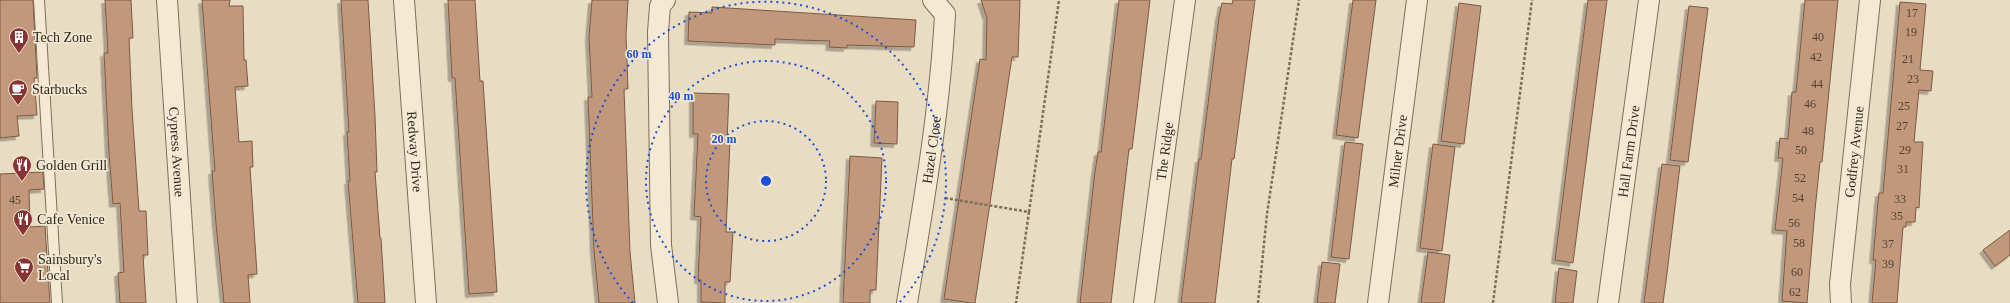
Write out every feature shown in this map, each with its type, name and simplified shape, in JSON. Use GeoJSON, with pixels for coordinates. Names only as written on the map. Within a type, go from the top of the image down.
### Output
{"type":"FeatureCollection","features":[{"type":"Feature","properties":{"kind":"street","name":"Cypress Avenue"},"geometry":{"type":"LineString","coordinates":[[167,0],[187,303]]}},
{"type":"Feature","properties":{"kind":"street","name":"Redway Drive"},"geometry":{"type":"LineString","coordinates":[[404,0],[426,303]]}},
{"type":"Feature","properties":{"kind":"street"},"geometry":{"type":"LineString","coordinates":[[665,0],[660,6],[658,32],[661,245],[668,303]]}},
{"type":"Feature","properties":{"kind":"street","name":"Hazel Close"},"geometry":{"type":"LineString","coordinates":[[907,303],[925,195],[943,54],[945,14],[933,0]]}},
{"type":"Feature","properties":{"kind":"street","name":"The Ridge"},"geometry":{"type":"LineString","coordinates":[[1144,303],[1185,0]]}},
{"type":"Feature","properties":{"kind":"street","name":"Milner Drive"},"geometry":{"type":"LineString","coordinates":[[1378,303],[1417,0]]}},
{"type":"Feature","properties":{"kind":"street","name":"Hall Farm Drive"},"geometry":{"type":"LineString","coordinates":[[1608,303],[1649,0]]}},
{"type":"Feature","properties":{"kind":"street","name":"Godfrey Avenue"},"geometry":{"type":"LineString","coordinates":[[1840,303],[1840,284],[1870,0]]}},
{"type":"Feature","properties":{"kind":"lane"},"geometry":{"type":"LineString","coordinates":[[39,0],[57,303]]}},
{"type":"Feature","properties":{"kind":"path"},"geometry":{"type":"LineString","coordinates":[[1016,303],[1059,0]]}},
{"type":"Feature","properties":{"kind":"path"},"geometry":{"type":"LineString","coordinates":[[1258,303],[1267,214],[1299,0]]}},
{"type":"Feature","properties":{"kind":"path"},"geometry":{"type":"LineString","coordinates":[[1493,303],[1532,0]]}},
{"type":"Feature","properties":{"kind":"path"},"geometry":{"type":"LineString","coordinates":[[925,195],[1029,212]]}},
{"type":"Feature","properties":{"kind":"building"},"geometry":{"type":"Polygon","coordinates":[[[0,0],[33,0],[37,78],[34,78],[37,115],[17,116],[19,136],[0,138],[0,0]]]}},
{"type":"Feature","properties":{"kind":"building"},"geometry":{"type":"Polygon","coordinates":[[[105,0],[131,0],[133,38],[129,38],[139,211],[146,211],[148,255],[143,255],[146,303],[120,303],[118,273],[124,272],[120,203],[113,204],[109,153],[104,53],[108,53],[105,0]]]}},
{"type":"Feature","properties":{"kind":"building"},"geometry":{"type":"Polygon","coordinates":[[[202,0],[230,0],[229,6],[243,6],[244,60],[246,60],[248,86],[235,87],[239,142],[252,141],[253,167],[250,167],[257,274],[248,275],[250,303],[224,303],[212,171],[215,171],[202,0]]]}},
{"type":"Feature","properties":{"kind":"building"},"geometry":{"type":"Polygon","coordinates":[[[341,0],[368,0],[375,116],[377,172],[375,172],[385,303],[358,303],[348,181],[350,181],[347,132],[349,132],[341,0]]]}},
{"type":"Feature","properties":{"kind":"building"},"geometry":{"type":"Polygon","coordinates":[[[448,0],[475,0],[480,81],[483,81],[497,292],[469,294],[455,78],[452,78],[448,0]]]}},
{"type":"Feature","properties":{"kind":"building"},"geometry":{"type":"Polygon","coordinates":[[[592,0],[628,0],[626,35],[628,89],[624,89],[630,252],[635,303],[599,303],[594,251],[588,97],[592,97],[589,37],[592,0]]]}},
{"type":"Feature","properties":{"kind":"building"},"geometry":{"type":"Polygon","coordinates":[[[981,0],[1020,0],[1018,57],[1012,57],[975,303],[971,303],[944,299],[980,59],[986,60],[987,18],[981,0]]]}},
{"type":"Feature","properties":{"kind":"building"},"geometry":{"type":"Polygon","coordinates":[[[1119,0],[1150,0],[1132,149],[1129,149],[1111,303],[1080,303],[1095,172],[1098,152],[1101,152],[1119,0]]]}},
{"type":"Feature","properties":{"kind":"building"},"geometry":{"type":"Polygon","coordinates":[[[1233,0],[1255,0],[1234,159],[1232,159],[1215,303],[1181,303],[1219,17],[1222,3],[1232,4],[1233,0]]]}},
{"type":"Feature","properties":{"kind":"building"},"geometry":{"type":"Polygon","coordinates":[[[1353,0],[1376,0],[1358,138],[1336,135],[1353,0]]]}},
{"type":"Feature","properties":{"kind":"building"},"geometry":{"type":"Polygon","coordinates":[[[1588,0],[1607,0],[1573,263],[1555,260],[1588,0]]]}},
{"type":"Feature","properties":{"kind":"building"},"geometry":{"type":"Polygon","coordinates":[[[1805,0],[1838,0],[1822,162],[1820,162],[1815,210],[1807,303],[1782,301],[1787,231],[1775,230],[1783,158],[1778,158],[1780,138],[1788,139],[1792,92],[1796,92],[1805,0]]]}},
{"type":"Feature","properties":{"kind":"building"},"geometry":{"type":"Polygon","coordinates":[[[1900,2],[1926,4],[1920,70],[1933,71],[1931,91],[1919,90],[1914,142],[1923,142],[1919,208],[1916,207],[1915,222],[1906,222],[1906,227],[1903,227],[1897,303],[1872,303],[1876,260],[1873,260],[1878,202],[1879,193],[1883,193],[1900,2]]]}},
{"type":"Feature","properties":{"kind":"building"},"geometry":{"type":"Polygon","coordinates":[[[1459,3],[1481,6],[1464,144],[1441,141],[1459,3]]]}},
{"type":"Feature","properties":{"kind":"building"},"geometry":{"type":"Polygon","coordinates":[[[1689,6],[1708,8],[1688,162],[1670,160],[1689,6]]]}},
{"type":"Feature","properties":{"kind":"building"},"geometry":{"type":"Polygon","coordinates":[[[712,7],[916,20],[914,47],[847,45],[847,48],[829,47],[830,41],[775,39],[775,45],[688,41],[689,12],[712,13],[712,7]]]}},
{"type":"Feature","properties":{"kind":"building"},"geometry":{"type":"Polygon","coordinates":[[[693,93],[729,94],[727,141],[730,141],[726,232],[733,232],[730,282],[725,282],[725,303],[701,302],[701,280],[698,280],[701,217],[694,216],[698,134],[693,134],[693,93]]]}},
{"type":"Feature","properties":{"kind":"building"},"geometry":{"type":"Polygon","coordinates":[[[876,101],[898,102],[897,144],[874,143],[876,101]]]}},
{"type":"Feature","properties":{"kind":"building"},"geometry":{"type":"Polygon","coordinates":[[[1345,142],[1363,144],[1349,259],[1331,257],[1345,142]]]}},
{"type":"Feature","properties":{"kind":"building"},"geometry":{"type":"Polygon","coordinates":[[[1433,144],[1455,147],[1442,251],[1420,248],[1433,144]]]}},
{"type":"Feature","properties":{"kind":"building"},"geometry":{"type":"Polygon","coordinates":[[[850,156],[882,158],[876,290],[870,290],[870,303],[843,303],[850,156]]]}},
{"type":"Feature","properties":{"kind":"building"},"geometry":{"type":"Polygon","coordinates":[[[1662,164],[1680,166],[1666,281],[1663,303],[1644,303],[1662,164]]]}},
{"type":"Feature","properties":{"kind":"building"},"geometry":{"type":"Polygon","coordinates":[[[43,172],[44,189],[29,190],[30,227],[45,226],[50,303],[0,303],[0,174],[43,172]]]}},
{"type":"Feature","properties":{"kind":"building"},"geometry":{"type":"Polygon","coordinates":[[[2010,230],[2010,255],[1995,266],[1983,250],[2010,230]]]}},
{"type":"Feature","properties":{"kind":"building"},"geometry":{"type":"Polygon","coordinates":[[[1428,252],[1450,255],[1444,303],[1421,303],[1428,252]]]}},
{"type":"Feature","properties":{"kind":"building"},"geometry":{"type":"Polygon","coordinates":[[[1322,262],[1340,264],[1335,303],[1317,303],[1322,262]]]}},
{"type":"Feature","properties":{"kind":"building"},"geometry":{"type":"Polygon","coordinates":[[[1559,268],[1577,271],[1573,303],[1555,303],[1559,268]]]}},
{"type":"Feature","properties":{"kind":"place","name":"Tech Zone"},"geometry":{"type":"Point","coordinates":[19,54]}},
{"type":"Feature","properties":{"kind":"place","name":"Starbucks"},"geometry":{"type":"Point","coordinates":[18,106]}},
{"type":"Feature","properties":{"kind":"place","name":"Golden Grill"},"geometry":{"type":"Point","coordinates":[22,182]}},
{"type":"Feature","properties":{"kind":"place","name":"Cafe Venice"},"geometry":{"type":"Point","coordinates":[23,236]}},
{"type":"Feature","properties":{"kind":"place","name":"Sainsbury's Local"},"geometry":{"type":"Point","coordinates":[24,284]}}]}
